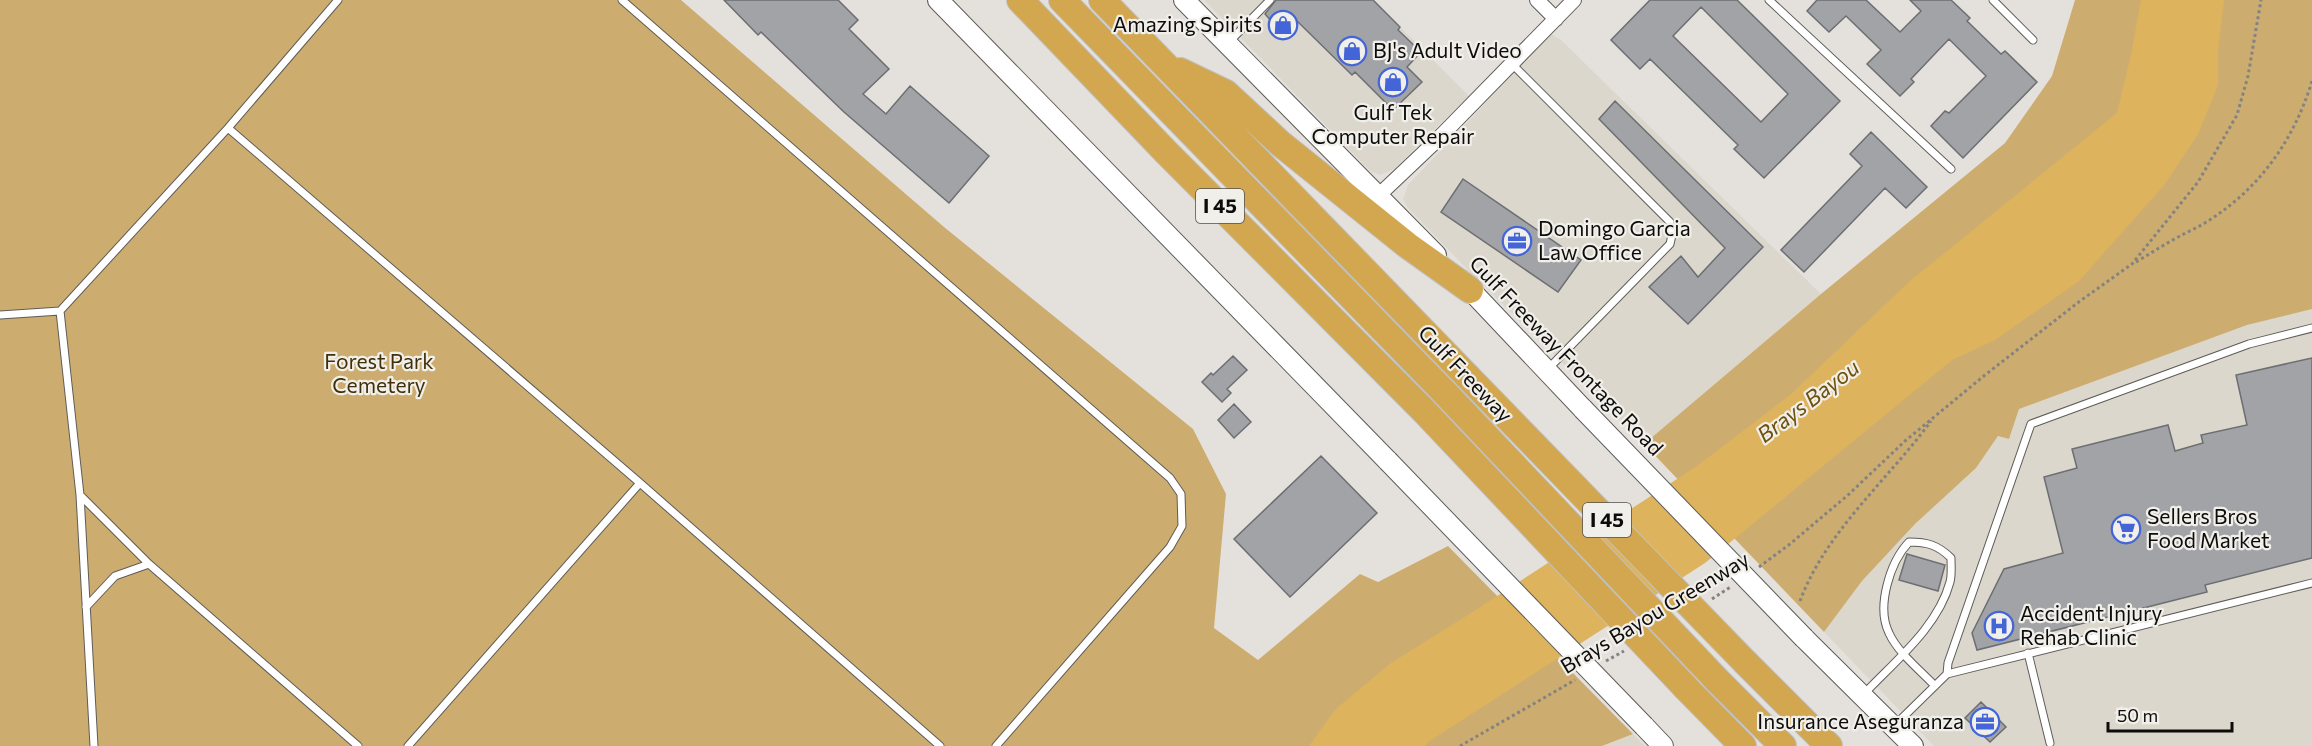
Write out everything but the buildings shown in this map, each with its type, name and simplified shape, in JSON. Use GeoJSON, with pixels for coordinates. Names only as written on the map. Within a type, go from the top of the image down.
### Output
{"type":"FeatureCollection","features":[{"type":"Feature","properties":{"kind":"highway","name":"I 45"},"geometry":{"type":"LineString","coordinates":[[1020,0],[1166,152],[1423,410],[1743,746]]}},
{"type":"Feature","properties":{"kind":"highway","name":"Gulf Freeway"},"geometry":{"type":"LineString","coordinates":[[1062,0],[1446,394],[1717,680],[1783,746]]}},
{"type":"Feature","properties":{"kind":"highway","name":"Gulf Freeway"},"geometry":{"type":"LineString","coordinates":[[1102,0],[1829,746]]}},
{"type":"Feature","properties":{"kind":"highway"},"geometry":{"type":"LineString","coordinates":[[1164,63],[1226,93],[1281,144],[1407,245],[1470,290]]}},
{"type":"Feature","properties":{"kind":"main road"},"geometry":{"type":"LineString","coordinates":[[938,0],[1663,746]]}},
{"type":"Feature","properties":{"kind":"main road","name":"Gulf Freeway Frontage Road"},"geometry":{"type":"LineString","coordinates":[[1189,2],[1470,290],[1804,638],[1913,746]]}},
{"type":"Feature","properties":{"kind":"street"},"geometry":{"type":"LineString","coordinates":[[1537,0],[1556,19]]}},
{"type":"Feature","properties":{"kind":"street"},"geometry":{"type":"LineString","coordinates":[[1378,196],[1435,142],[1574,0]]}},
{"type":"Feature","properties":{"kind":"lane"},"geometry":{"type":"LineString","coordinates":[[0,315],[60,311],[228,128],[338,0]]}},
{"type":"Feature","properties":{"kind":"lane"},"geometry":{"type":"LineString","coordinates":[[622,0],[1170,478],[1181,494],[1182,526],[1170,547],[996,746]]}},
{"type":"Feature","properties":{"kind":"lane"},"geometry":{"type":"LineString","coordinates":[[1228,44],[1270,0]]}},
{"type":"Feature","properties":{"kind":"lane"},"geometry":{"type":"LineString","coordinates":[[1769,0],[1951,170]]}},
{"type":"Feature","properties":{"kind":"lane"},"geometry":{"type":"LineString","coordinates":[[1993,0],[2033,40]]}},
{"type":"Feature","properties":{"kind":"lane"},"geometry":{"type":"LineString","coordinates":[[1512,64],[1670,222],[1672,235],[1670,244],[1547,371]]}},
{"type":"Feature","properties":{"kind":"lane"},"geometry":{"type":"LineString","coordinates":[[228,128],[640,483],[940,746]]}},
{"type":"Feature","properties":{"kind":"lane"},"geometry":{"type":"LineString","coordinates":[[60,311],[80,495],[94,746]]}},
{"type":"Feature","properties":{"kind":"lane"},"geometry":{"type":"LineString","coordinates":[[1947,674],[1948,663],[2031,424],[2249,344],[2312,328]]}},
{"type":"Feature","properties":{"kind":"lane"},"geometry":{"type":"LineString","coordinates":[[408,746],[640,483]]}},
{"type":"Feature","properties":{"kind":"lane"},"geometry":{"type":"LineString","coordinates":[[80,495],[149,564],[358,746]]}},
{"type":"Feature","properties":{"kind":"lane"},"geometry":{"type":"LineString","coordinates":[[1863,695],[1904,654],[1939,609],[1951,580],[1951,558],[1928,542],[1909,542],[1900,551],[1889,577],[1884,607],[1888,633],[1904,654],[1935,686]]}},
{"type":"Feature","properties":{"kind":"lane"},"geometry":{"type":"LineString","coordinates":[[86,608],[115,576],[149,564]]}},
{"type":"Feature","properties":{"kind":"lane"},"geometry":{"type":"LineString","coordinates":[[1894,726],[1947,674],[2312,583]]}},
{"type":"Feature","properties":{"kind":"lane"},"geometry":{"type":"LineString","coordinates":[[2028,653],[2048,745]]}},
{"type":"Feature","properties":{"kind":"path","name":"Brays Bayou Greenway"},"geometry":{"type":"LineString","coordinates":[[2132,264],[2198,182],[2237,115],[2248,76],[2261,0]]}},
{"type":"Feature","properties":{"kind":"path","name":"Brays Bayou Greenway"},"geometry":{"type":"LineString","coordinates":[[1754,571],[1790,544],[1935,417],[2042,331],[2132,264],[2206,223],[2234,204],[2255,184],[2277,156],[2294,128],[2312,81]]}},
{"type":"Feature","properties":{"kind":"path","name":"Brays Bayou Greenway"},"geometry":{"type":"LineString","coordinates":[[1800,601],[1818,563],[1844,527],[1935,417]]}},
{"type":"Feature","properties":{"kind":"path","name":"Brays Bayou Greenway"},"geometry":{"type":"LineString","coordinates":[[1706,603],[1735,584]]}},
{"type":"Feature","properties":{"kind":"path","name":"Brays Bayou Greenway"},"geometry":{"type":"LineString","coordinates":[[1605,662],[1625,650]]}},
{"type":"Feature","properties":{"kind":"path","name":"Brays Bayou Greenway"},"geometry":{"type":"LineString","coordinates":[[1460,746],[1584,674]]}},
{"type":"Feature","properties":{"kind":"shaded area"},"geometry":{"type":"Polygon","coordinates":[[[1204,0],[1373,0],[1469,96],[1394,169],[1380,175],[1370,171],[1204,0]]]}},
{"type":"Feature","properties":{"kind":"shaded area"},"geometry":{"type":"Polygon","coordinates":[[[1551,34],[1561,40],[1821,294],[1644,444],[1469,271],[1403,200],[1408,185],[1551,34]]]}},
{"type":"Feature","properties":{"kind":"shaded area"},"geometry":{"type":"Polygon","coordinates":[[[2312,309],[2312,746],[1934,746],[1824,632],[1862,581],[1915,524],[1976,468],[1998,436],[2009,439],[2019,409],[2247,325],[2312,309]]]}},
{"type":"Feature","properties":{"kind":"shaded area"},"geometry":{"type":"Polygon","coordinates":[[[1633,734],[1645,746],[1602,746],[1633,734]]]}},
{"type":"Feature","properties":{"kind":"green space","name":"Forest Park Cemetery"},"geometry":{"type":"Polygon","coordinates":[[[0,0],[681,0],[944,227],[1193,429],[1226,494],[1214,628],[1258,660],[1360,574],[1378,582],[1448,546],[1633,734],[1602,746],[0,746],[0,0]]]}},
{"type":"Feature","properties":{"kind":"green space"},"geometry":{"type":"Polygon","coordinates":[[[2075,0],[2312,0],[2312,309],[2247,325],[2019,409],[2009,439],[1998,436],[1976,468],[1915,524],[1862,581],[1824,632],[1644,444],[1821,294],[2005,143],[2052,76],[2075,0]]]}},
{"type":"Feature","properties":{"kind":"water","name":"Brays Bayou"},"geometry":{"type":"Polygon","coordinates":[[[2141,0],[2224,0],[2218,48],[2218,85],[2198,134],[2165,184],[2079,281],[1995,340],[1952,360],[1705,563],[1425,746],[1309,746],[1335,710],[1391,663],[1697,466],[1789,396],[1909,282],[2117,113],[2141,0]]]}},
{"type":"Feature","properties":{"kind":"place","name":"Amazing Spirits"},"geometry":{"type":"Point","coordinates":[1283,25]}},
{"type":"Feature","properties":{"kind":"place","name":"BJ's Adult Video"},"geometry":{"type":"Point","coordinates":[1352,51]}},
{"type":"Feature","properties":{"kind":"place","name":"Gulf Tek Computer Repair"},"geometry":{"type":"Point","coordinates":[1393,82]}},
{"type":"Feature","properties":{"kind":"place","name":"Domingo Garcia Law Office"},"geometry":{"type":"Point","coordinates":[1517,241]}},
{"type":"Feature","properties":{"kind":"place","name":"Sellers Bros Food Market"},"geometry":{"type":"Point","coordinates":[2126,529]}},
{"type":"Feature","properties":{"kind":"place","name":"Accident Injury Rehab Clinic"},"geometry":{"type":"Point","coordinates":[1999,626]}},
{"type":"Feature","properties":{"kind":"place","name":"Insurance Aseguranza"},"geometry":{"type":"Point","coordinates":[1985,722]}}]}
